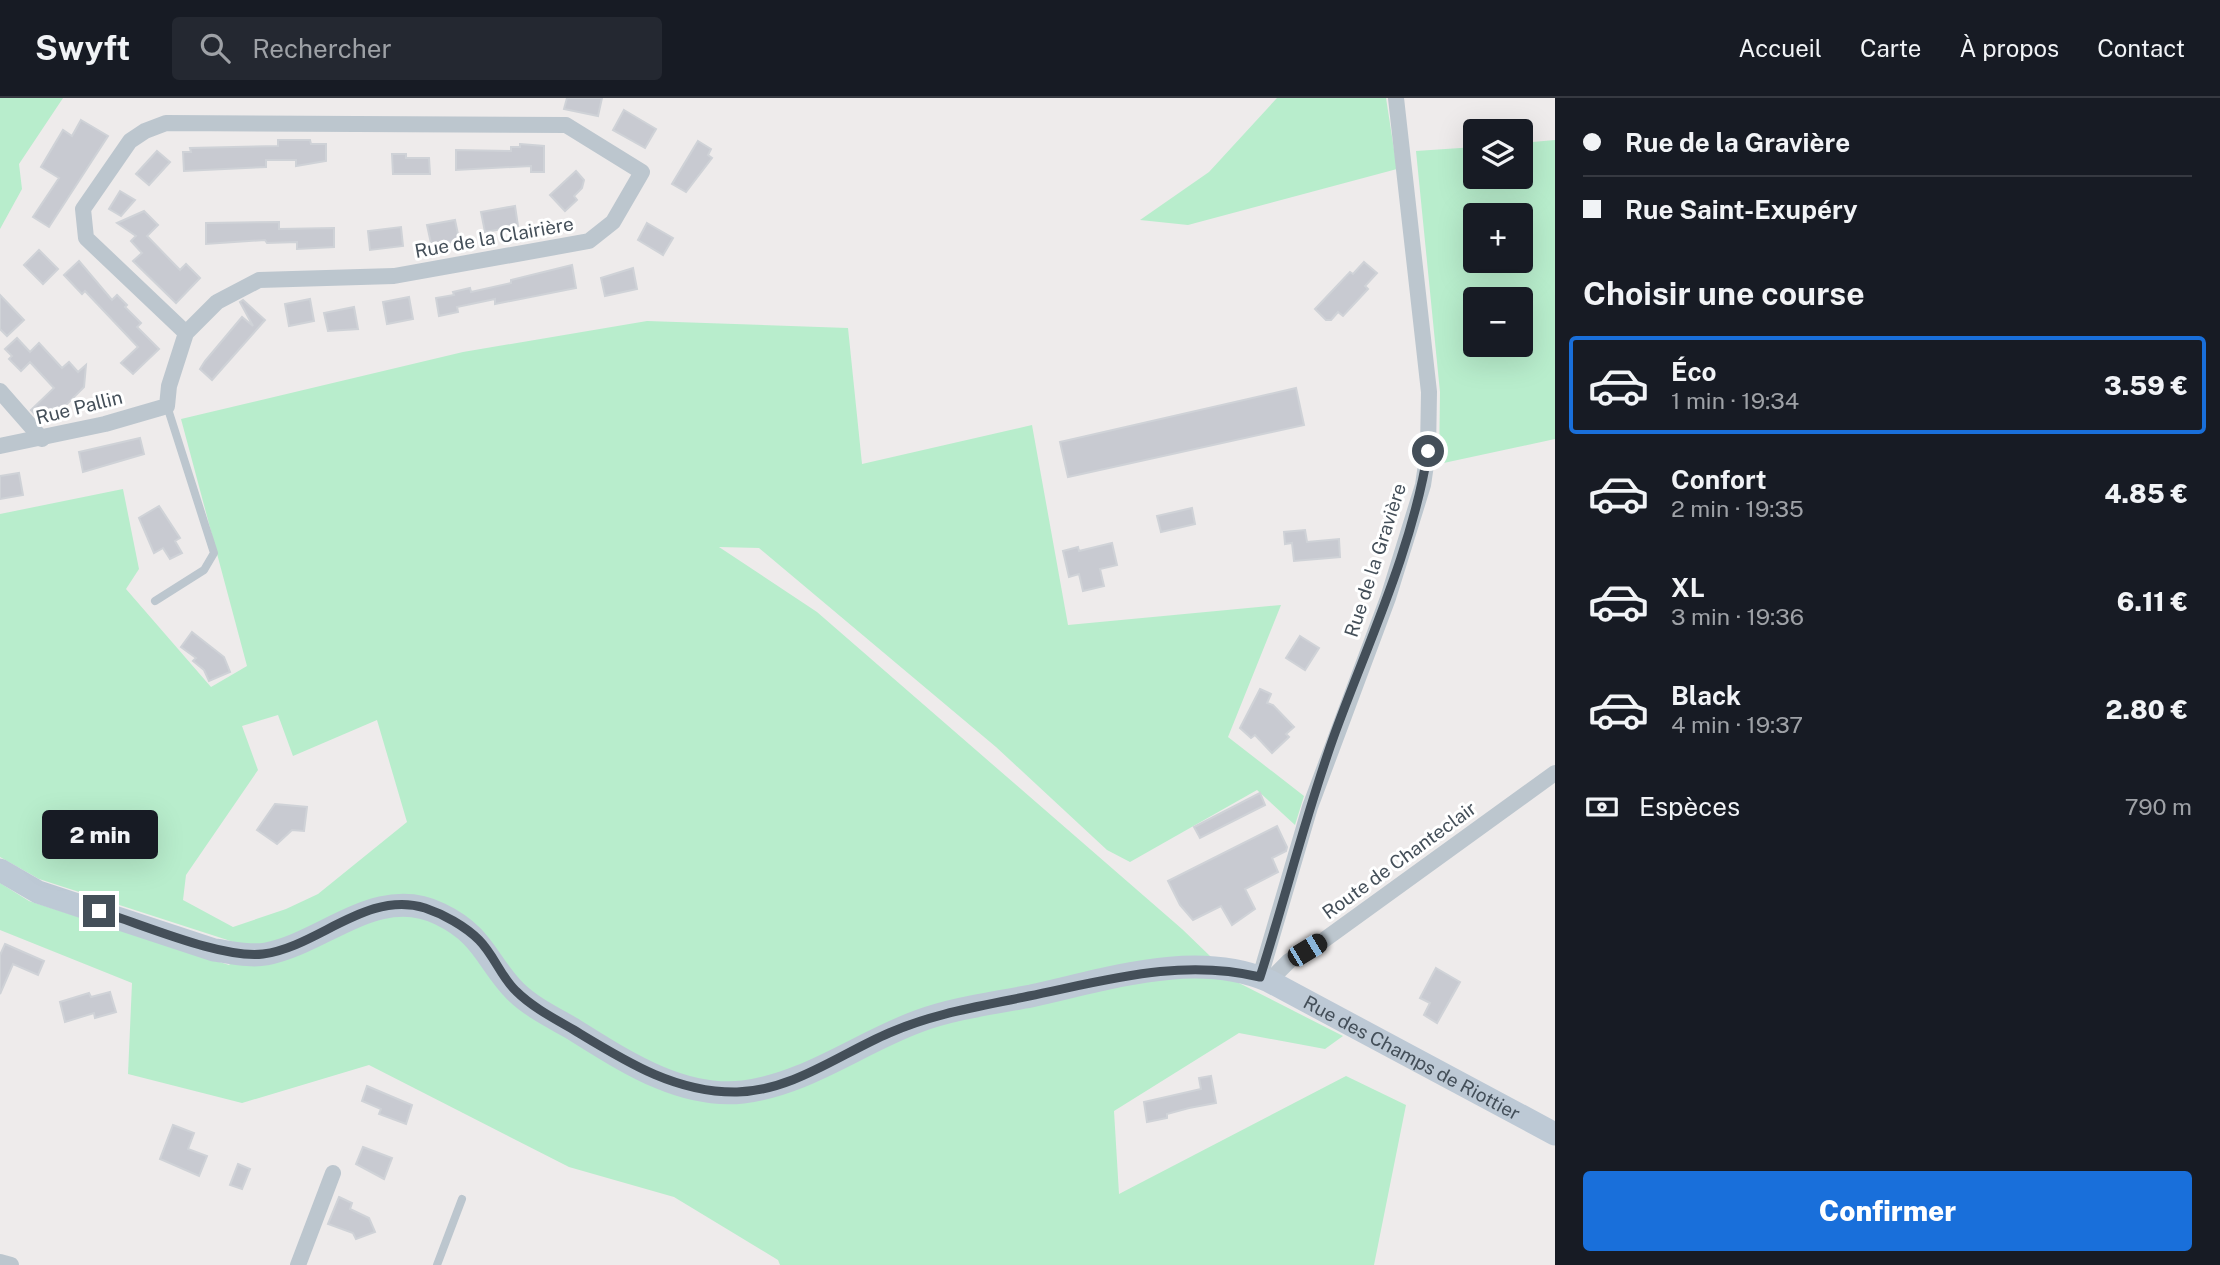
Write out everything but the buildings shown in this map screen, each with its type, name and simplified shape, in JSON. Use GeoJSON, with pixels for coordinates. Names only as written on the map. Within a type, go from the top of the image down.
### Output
{"type":"FeatureCollection","features":[{"type":"Feature","properties":{"kind":"street","name":"Rue de la Gravière"},"geometry":{"type":"LineString","coordinates":[[1265,979],[1310,807],[1388,598],[1424,473],[1429,392],[1396,98]]}},
{"type":"Feature","properties":{"kind":"street","name":"Rue de la Clairière"},"geometry":{"type":"LineString","coordinates":[[167,406],[169,386],[186,333],[217,302],[259,280],[394,276],[589,242],[613,222],[642,172],[566,125],[166,123],[145,131],[130,142],[83,209],[86,238],[186,333]]}},
{"type":"Feature","properties":{"kind":"street"},"geometry":{"type":"LineString","coordinates":[[0,391],[43,439]]}},
{"type":"Feature","properties":{"kind":"street","name":"Rue Pallin"},"geometry":{"type":"LineString","coordinates":[[0,446],[43,439],[167,406]]}},
{"type":"Feature","properties":{"kind":"street","name":"Route de Chanteclair"},"geometry":{"type":"LineString","coordinates":[[1265,979],[1324,940],[1555,773]]}},
{"type":"Feature","properties":{"kind":"street","name":"Rue des Champs de Riottier"},"geometry":{"type":"LineString","coordinates":[[0,870],[38,892],[214,950],[244,954],[265,954],[295,944],[367,911],[391,906],[420,907],[440,914],[479,940],[515,991],[547,1014],[633,1066],[688,1087],[712,1091],[740,1092],[778,1086],[887,1034],[944,1013],[1163,969],[1228,970],[1265,979],[1555,1135]]}},
{"type":"Feature","properties":{"kind":"street"},"geometry":{"type":"LineString","coordinates":[[298,1265],[333,1173]]}},
{"type":"Feature","properties":{"kind":"street"},"geometry":{"type":"LineString","coordinates":[[0,1262],[11,1265]]}},
{"type":"Feature","properties":{"kind":"lane"},"geometry":{"type":"LineString","coordinates":[[155,601],[204,570],[214,553],[167,406]]}},
{"type":"Feature","properties":{"kind":"lane"},"geometry":{"type":"LineString","coordinates":[[437,1265],[462,1199]]}},
{"type":"Feature","properties":{"kind":"green space"},"geometry":{"type":"Polygon","coordinates":[[[0,98],[63,98],[19,164],[22,189],[0,229],[0,98]]]}},
{"type":"Feature","properties":{"kind":"green space"},"geometry":{"type":"Polygon","coordinates":[[[1277,98],[1386,98],[1397,169],[1188,225],[1140,220],[1209,172],[1277,98]]]}},
{"type":"Feature","properties":{"kind":"green space"},"geometry":{"type":"Polygon","coordinates":[[[1555,140],[1555,439],[1439,464],[1440,392],[1416,151],[1463,148],[1463,189],[1533,189],[1533,142],[1555,140]]]}},
{"type":"Feature","properties":{"kind":"green space"},"geometry":{"type":"Polygon","coordinates":[[[647,321],[848,328],[862,464],[1032,425],[1068,625],[1281,605],[1228,737],[1304,796],[1295,825],[1257,790],[1130,862],[1107,850],[996,747],[759,548],[719,547],[817,612],[1182,929],[1237,982],[1343,1036],[1325,1049],[1239,1033],[1114,1111],[1119,1194],[1346,1076],[1406,1105],[1374,1265],[780,1265],[778,1260],[674,1197],[569,1167],[369,1065],[242,1103],[128,1074],[132,983],[0,930],[0,883],[29,901],[229,965],[246,946],[39,879],[0,857],[0,514],[123,489],[139,569],[126,589],[211,687],[247,666],[181,419],[463,352],[647,321]],[[278,715],[242,726],[258,770],[186,875],[183,900],[233,927],[286,909],[318,894],[407,822],[377,720],[293,756],[278,715]]]}},
{"type":"Feature","properties":{"kind":"route"},"geometry":{"type":"LineString","coordinates":[[99,911],[214,950],[265,954],[295,944],[367,911],[391,906],[420,907],[440,914],[479,940],[515,991],[547,1014],[633,1066],[688,1087],[712,1091],[740,1092],[778,1086],[887,1034],[944,1013],[1163,969],[1228,970],[1260,977],[1310,807],[1336,730],[1388,598],[1423,485],[1428,451]]}}]}
